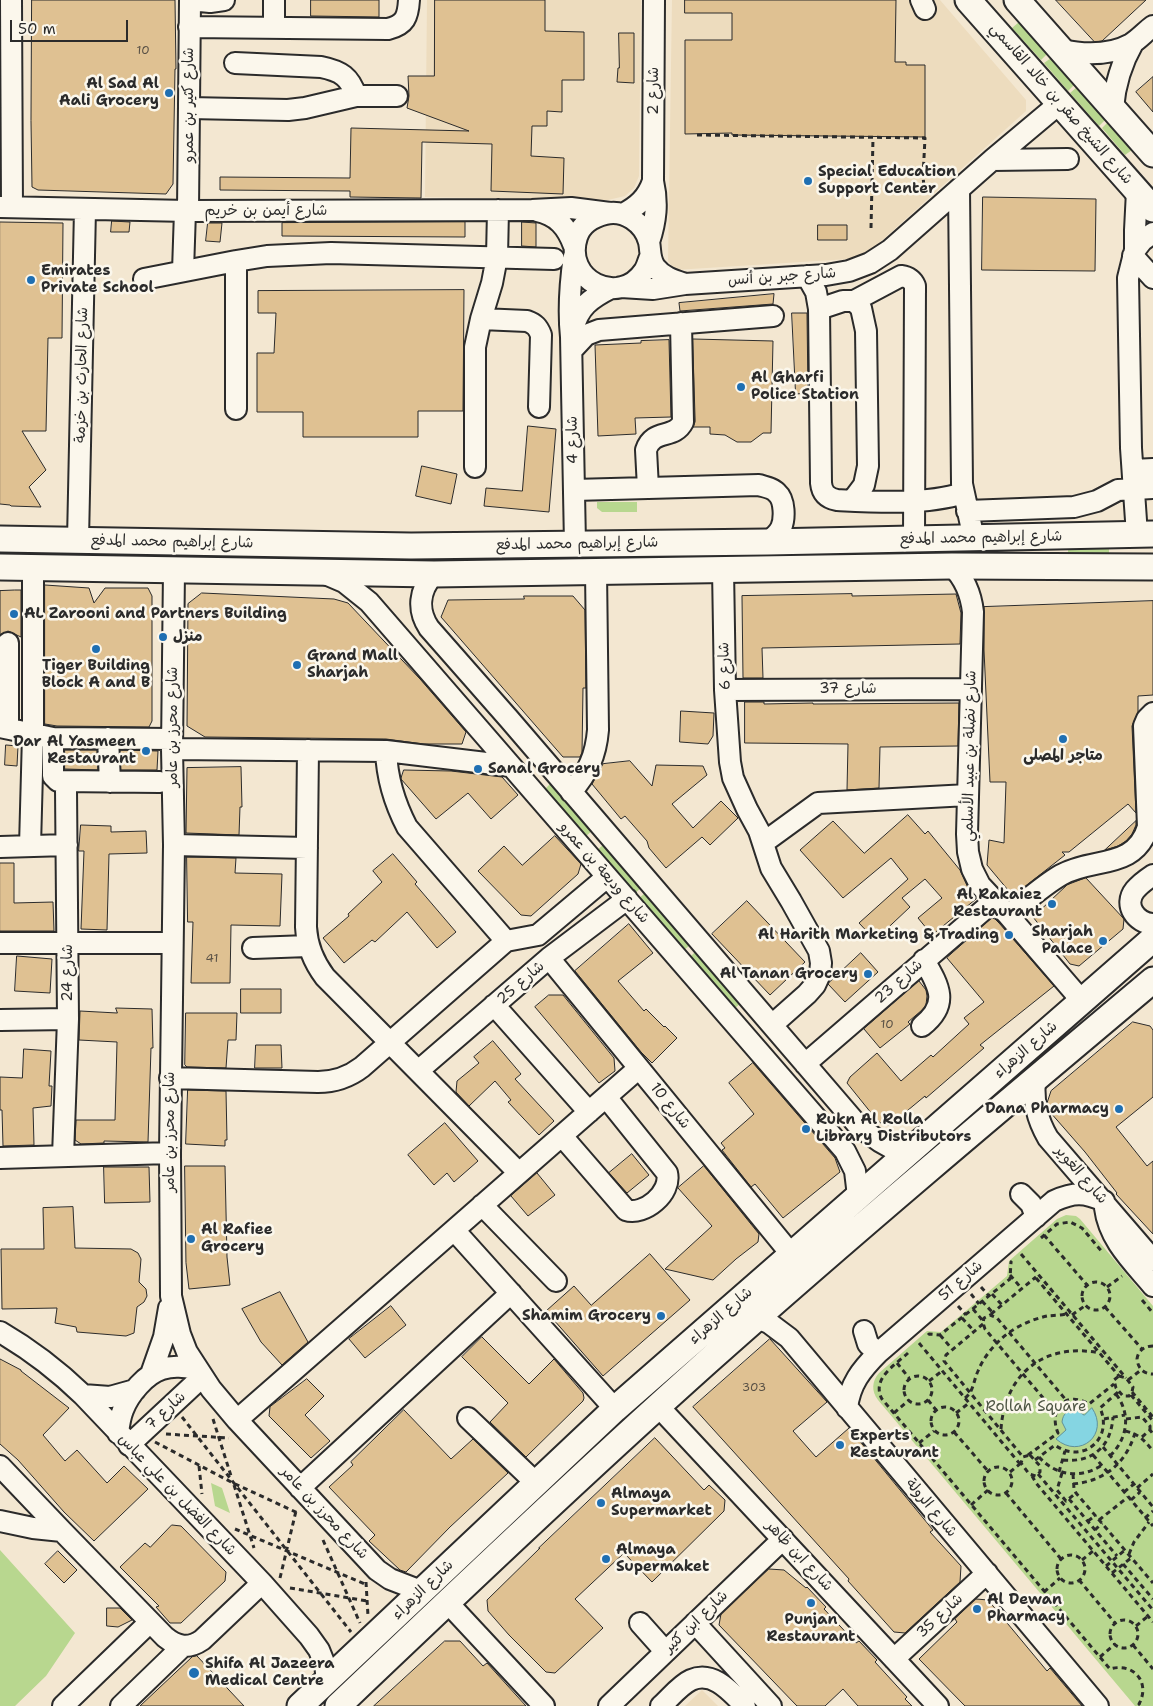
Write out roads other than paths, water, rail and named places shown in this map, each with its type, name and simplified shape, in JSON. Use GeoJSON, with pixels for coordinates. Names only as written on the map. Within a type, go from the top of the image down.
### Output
{"type":"FeatureCollection","features":[{"type":"Feature","properties":{"kind":"main road","name":"شارع الشيخ صقر بن خالد القاسمي"},"geometry":{"type":"LineString","coordinates":[[968,0],[1145,200]]}},
{"type":"Feature","properties":{"kind":"main road"},"geometry":{"type":"LineString","coordinates":[[1017,0],[1153,154]]}},
{"type":"Feature","properties":{"kind":"main road","name":"شارع إبراهيم محمد المدفع"},"geometry":{"type":"LineString","coordinates":[[0,539],[411,546],[914,540],[1145,534]]}},
{"type":"Feature","properties":{"kind":"main road"},"geometry":{"type":"LineString","coordinates":[[596,571],[616,561],[689,558],[694,548],[689,543]]}},
{"type":"Feature","properties":{"kind":"main road","name":"شارع إبراهيم محمد المدفع"},"geometry":{"type":"LineString","coordinates":[[0,566],[434,574],[952,566],[1153,567]]}},
{"type":"Feature","properties":{"kind":"main road","name":"شارع الزهراء"},"geometry":{"type":"LineString","coordinates":[[300,1706],[327,1680],[371,1628],[421,1591],[615,1409],[1153,939]]}},
{"type":"Feature","properties":{"kind":"main road","name":"شارع الزهراء"},"geometry":{"type":"LineString","coordinates":[[338,1706],[658,1406],[869,1221],[1153,980]]}},
{"type":"Feature","properties":{"kind":"main road"},"geometry":{"type":"LineString","coordinates":[[869,1221],[883,1198],[918,1163],[920,1153],[910,1150]]}},
{"type":"Feature","properties":{"kind":"street"},"geometry":{"type":"LineString","coordinates":[[6,207],[11,0]]}},
{"type":"Feature","properties":{"kind":"street"},"geometry":{"type":"LineString","coordinates":[[190,0],[210,2],[224,0]]}},
{"type":"Feature","properties":{"kind":"street","name":"شارع كثير بن عمرو"},"geometry":{"type":"LineString","coordinates":[[183,271],[189,108],[190,0]]}},
{"type":"Feature","properties":{"kind":"street"},"geometry":{"type":"LineString","coordinates":[[274,0],[274,28]]}},
{"type":"Feature","properties":{"kind":"street"},"geometry":{"type":"LineString","coordinates":[[189,27],[388,29],[398,26],[405,19],[408,10],[408,0]]}},
{"type":"Feature","properties":{"kind":"street","name":"شارع 2"},"geometry":{"type":"LineString","coordinates":[[649,250],[656,212],[656,194],[653,181],[654,0]]}},
{"type":"Feature","properties":{"kind":"street"},"geometry":{"type":"LineString","coordinates":[[1061,50],[1090,54],[1119,49],[1133,43],[1153,26]]}},
{"type":"Feature","properties":{"kind":"street"},"geometry":{"type":"LineString","coordinates":[[1113,108],[1121,68],[1133,43]]}},
{"type":"Feature","properties":{"kind":"street"},"geometry":{"type":"LineString","coordinates":[[235,63],[333,69],[344,75],[352,84],[356,96]]}},
{"type":"Feature","properties":{"kind":"street"},"geometry":{"type":"LineString","coordinates":[[189,108],[288,110],[356,96],[397,96]]}},
{"type":"Feature","properties":{"kind":"street","name":"شارع جبر بن أنس"},"geometry":{"type":"LineString","coordinates":[[616,288],[653,289],[685,284],[826,276],[849,271],[870,263],[890,250],[1060,103]]}},
{"type":"Feature","properties":{"kind":"street"},"geometry":{"type":"LineString","coordinates":[[992,160],[1068,159]]}},
{"type":"Feature","properties":{"kind":"street","name":"شارع 2"},"geometry":{"type":"LineString","coordinates":[[616,213],[639,204],[645,198],[653,181]]}},
{"type":"Feature","properties":{"kind":"street"},"geometry":{"type":"LineString","coordinates":[[959,189],[961,472],[965,502],[974,539]]}},
{"type":"Feature","properties":{"kind":"street"},"geometry":{"type":"LineString","coordinates":[[1145,200],[1134,230],[1134,253],[1130,268],[1128,290],[1145,534]]}},
{"type":"Feature","properties":{"kind":"street","name":"شارع أيمن بن خريم"},"geometry":{"type":"LineString","coordinates":[[6,207],[186,211],[532,210],[571,208],[616,213]]}},
{"type":"Feature","properties":{"kind":"street","name":"شارع الحارث بن خزمة"},"geometry":{"type":"LineString","coordinates":[[78,540],[85,209]]}},
{"type":"Feature","properties":{"kind":"street"},"geometry":{"type":"LineString","coordinates":[[475,467],[475,348],[497,257],[498,210]]}},
{"type":"Feature","properties":{"kind":"street","name":"شارع أيمن بن خريم"},"geometry":{"type":"LineString","coordinates":[[532,210],[547,213],[559,221],[568,232],[574,251]]}},
{"type":"Feature","properties":{"kind":"street"},"geometry":{"type":"LineString","coordinates":[[616,213],[635,220],[644,230],[649,250],[644,270],[634,281],[616,288],[598,286],[587,279],[578,268],[574,251],[578,233],[586,222],[597,216],[616,213]]}},
{"type":"Feature","properties":{"kind":"street"},"geometry":{"type":"LineString","coordinates":[[1134,253],[1142,241],[1153,233]]}},
{"type":"Feature","properties":{"kind":"street","name":"شارع جبر بن أنس"},"geometry":{"type":"LineString","coordinates":[[649,250],[655,266],[662,274],[672,280],[685,284]]}},
{"type":"Feature","properties":{"kind":"street","name":"شارع 4"},"geometry":{"type":"LineString","coordinates":[[574,251],[569,317],[572,344],[575,544]]}},
{"type":"Feature","properties":{"kind":"street"},"geometry":{"type":"LineString","coordinates":[[144,279],[236,261],[283,255],[331,253],[554,259]]}},
{"type":"Feature","properties":{"kind":"street"},"geometry":{"type":"LineString","coordinates":[[1134,253],[1153,278]]}},
{"type":"Feature","properties":{"kind":"street"},"geometry":{"type":"LineString","coordinates":[[236,261],[236,409]]}},
{"type":"Feature","properties":{"kind":"street"},"geometry":{"type":"LineString","coordinates":[[807,276],[816,292],[819,309],[822,490],[831,499],[852,501],[944,499],[965,502],[1074,507],[1097,501],[1118,490],[1140,482],[1153,469]]}},
{"type":"Feature","properties":{"kind":"street"},"geometry":{"type":"LineString","coordinates":[[819,309],[843,301],[854,301],[901,276],[912,280],[915,286],[914,540]]}},
{"type":"Feature","properties":{"kind":"street","name":"شارع 4"},"geometry":{"type":"LineString","coordinates":[[572,344],[575,321],[583,306],[596,296],[616,288]]}},
{"type":"Feature","properties":{"kind":"street"},"geometry":{"type":"LineString","coordinates":[[852,501],[864,485],[868,466],[866,331],[861,308],[854,301]]}},
{"type":"Feature","properties":{"kind":"street"},"geometry":{"type":"LineString","coordinates":[[572,344],[586,335],[599,330],[773,316]]}},
{"type":"Feature","properties":{"kind":"street"},"geometry":{"type":"LineString","coordinates":[[481,319],[527,321],[538,328],[541,335],[539,407]]}},
{"type":"Feature","properties":{"kind":"street"},"geometry":{"type":"LineString","coordinates":[[648,488],[646,450],[648,444],[657,436],[680,428],[684,422],[681,323]]}},
{"type":"Feature","properties":{"kind":"street"},"geometry":{"type":"LineString","coordinates":[[868,466],[871,478],[876,484],[892,490],[901,488],[914,475]]}},
{"type":"Feature","properties":{"kind":"street"},"geometry":{"type":"LineString","coordinates":[[574,490],[759,485],[778,493],[782,503],[782,527],[776,536],[768,542]]}},
{"type":"Feature","properties":{"kind":"street","name":"شارع نضلة بن عبيد الأسلمي"},"geometry":{"type":"LineString","coordinates":[[952,566],[964,582],[972,601],[973,612],[968,795],[968,852],[972,869],[980,885],[1082,1001]]}},
{"type":"Feature","properties":{"kind":"street"},"geometry":{"type":"LineString","coordinates":[[30,846],[33,735],[33,568]]}},
{"type":"Feature","properties":{"kind":"street","name":"شارع 6"},"geometry":{"type":"LineString","coordinates":[[722,569],[726,690],[730,762],[733,778],[739,794],[759,831],[771,868],[818,951],[821,963],[820,974],[815,985],[772,1025]]}},
{"type":"Feature","properties":{"kind":"street","name":"شارع محرز بن عامر"},"geometry":{"type":"LineString","coordinates":[[174,570],[172,744],[174,845],[170,1078],[171,1296],[180,1334],[200,1373],[235,1429],[298,1497],[377,1570],[390,1579],[421,1591]]}},
{"type":"Feature","properties":{"kind":"street"},"geometry":{"type":"LineString","coordinates":[[571,792],[582,780],[589,768],[597,743],[596,571]]}},
{"type":"Feature","properties":{"kind":"street","name":"شارع وديعة بن عمرو"},"geometry":{"type":"LineString","coordinates":[[322,572],[344,582],[363,596],[747,1038],[844,1151],[855,1171],[858,1196]]}},
{"type":"Feature","properties":{"kind":"street","name":"شارع وديعة بن عمرو"},"geometry":{"type":"LineString","coordinates":[[434,574],[425,586],[421,600],[425,622],[831,1094],[865,1131],[884,1145],[910,1150]]}},
{"type":"Feature","properties":{"kind":"street"},"geometry":{"type":"LineString","coordinates":[[33,644],[4,642],[4,728],[53,738],[108,738],[172,744],[308,750],[386,751],[511,766]]}},
{"type":"Feature","properties":{"kind":"street"},"geometry":{"type":"LineString","coordinates":[[448,694],[454,686],[464,685],[490,711],[509,718]]}},
{"type":"Feature","properties":{"kind":"street","name":"شارع 37"},"geometry":{"type":"LineString","coordinates":[[726,690],[971,689]]}},
{"type":"Feature","properties":{"kind":"street"},"geometry":{"type":"LineString","coordinates":[[1008,915],[1062,875],[1086,865],[1130,854],[1138,847],[1148,827],[1144,726],[1147,719],[1153,713]]}},
{"type":"Feature","properties":{"kind":"street"},"geometry":{"type":"LineString","coordinates":[[53,738],[54,776],[56,780],[160,782]]}},
{"type":"Feature","properties":{"kind":"street"},"geometry":{"type":"LineString","coordinates":[[108,738],[110,782]]}},
{"type":"Feature","properties":{"kind":"street"},"geometry":{"type":"LineString","coordinates":[[308,750],[306,927],[308,946],[318,968],[519,1173]]}},
{"type":"Feature","properties":{"kind":"street"},"geometry":{"type":"LineString","coordinates":[[386,751],[391,789],[397,809],[407,827],[506,941]]}},
{"type":"Feature","properties":{"kind":"street","name":"شارع 24"},"geometry":{"type":"LineString","coordinates":[[63,1156],[68,1020],[66,789]]}},
{"type":"Feature","properties":{"kind":"street"},"geometry":{"type":"LineString","coordinates":[[763,843],[818,803],[968,795]]}},
{"type":"Feature","properties":{"kind":"street"},"geometry":{"type":"LineString","coordinates":[[0,847],[67,845]]}},
{"type":"Feature","properties":{"kind":"street"},"geometry":{"type":"LineString","coordinates":[[174,845],[307,848]]}},
{"type":"Feature","properties":{"kind":"street"},"geometry":{"type":"LineString","coordinates":[[1153,874],[1136,889],[1130,901],[1136,918],[1153,924]]}},
{"type":"Feature","properties":{"kind":"street"},"geometry":{"type":"LineString","coordinates":[[170,1078],[328,1082],[354,1073],[391,1043],[506,941],[538,935],[608,877]]}},
{"type":"Feature","properties":{"kind":"street","name":"شارع 25"},"geometry":{"type":"LineString","coordinates":[[418,1071],[549,958],[627,900]]}},
{"type":"Feature","properties":{"kind":"street","name":"شارع 23"},"geometry":{"type":"LineString","coordinates":[[805,1064],[994,901]]}},
{"type":"Feature","properties":{"kind":"street"},"geometry":{"type":"LineString","coordinates":[[0,943],[172,943]]}},
{"type":"Feature","properties":{"kind":"street"},"geometry":{"type":"LineString","coordinates":[[253,948],[308,946]]}},
{"type":"Feature","properties":{"kind":"street","name":"شارع 10"},"geometry":{"type":"LineString","coordinates":[[549,958],[791,1254]]}},
{"type":"Feature","properties":{"kind":"street"},"geometry":{"type":"LineString","coordinates":[[922,1026],[932,1018],[938,1008],[940,996],[937,983],[924,960]]}},
{"type":"Feature","properties":{"kind":"street"},"geometry":{"type":"LineString","coordinates":[[494,1005],[589,1112]]}},
{"type":"Feature","properties":{"kind":"street"},"geometry":{"type":"LineString","coordinates":[[0,1020],[68,1020]]}},
{"type":"Feature","properties":{"kind":"street"},"geometry":{"type":"LineString","coordinates":[[747,1038],[765,1048],[781,1061],[812,1096],[824,1098],[831,1094]]}},
{"type":"Feature","properties":{"kind":"street"},"geometry":{"type":"LineString","coordinates":[[235,1429],[454,1230],[639,1068]]}},
{"type":"Feature","properties":{"kind":"street","name":"شارع الغوير"},"geometry":{"type":"LineString","coordinates":[[1035,1080],[1034,1104],[1042,1128],[1048,1138],[1151,1252]]}},
{"type":"Feature","properties":{"kind":"street"},"geometry":{"type":"LineString","coordinates":[[562,1136],[626,1210],[635,1212],[644,1209],[664,1192],[668,1183],[667,1173],[606,1097]]}},
{"type":"Feature","properties":{"kind":"street"},"geometry":{"type":"LineString","coordinates":[[0,1158],[170,1153]]}},
{"type":"Feature","properties":{"kind":"street"},"geometry":{"type":"LineString","coordinates":[[1021,1194],[1031,1204],[1036,1217]]}},
{"type":"Feature","properties":{"kind":"street","name":"شارع 51"},"geometry":{"type":"LineString","coordinates":[[847,1408],[850,1390],[854,1382],[863,1368],[878,1353],[1054,1201],[1078,1194],[1104,1201]]}},
{"type":"Feature","properties":{"kind":"street"},"geometry":{"type":"LineString","coordinates":[[1104,1201],[1108,1222],[1147,1292]]}},
{"type":"Feature","properties":{"kind":"street"},"geometry":{"type":"LineString","coordinates":[[482,1205],[556,1281]]}},
{"type":"Feature","properties":{"kind":"street"},"geometry":{"type":"LineString","coordinates":[[454,1230],[615,1409]]}},
{"type":"Feature","properties":{"kind":"street"},"geometry":{"type":"LineString","coordinates":[[298,1497],[511,1293]]}},
{"type":"Feature","properties":{"kind":"street"},"geometry":{"type":"LineString","coordinates":[[151,1374],[164,1337],[171,1296]]}},
{"type":"Feature","properties":{"kind":"street","name":"شارع الرولة"},"geometry":{"type":"LineString","coordinates":[[757,1318],[769,1323],[790,1338],[1098,1706]]}},
{"type":"Feature","properties":{"kind":"street"},"geometry":{"type":"LineString","coordinates":[[864,1331],[868,1344],[878,1353]]}},
{"type":"Feature","properties":{"kind":"street","name":"شارع الفضل بن علي عباس"},"geometry":{"type":"LineString","coordinates":[[0,1332],[38,1356],[83,1395],[123,1439],[274,1585],[319,1650],[325,1664],[327,1680]]}},
{"type":"Feature","properties":{"kind":"street"},"geometry":{"type":"LineString","coordinates":[[123,1439],[122,1410],[135,1390],[151,1374],[161,1369],[172,1367],[200,1373]]}},
{"type":"Feature","properties":{"kind":"street","name":"شارع 7"},"geometry":{"type":"LineString","coordinates":[[123,1439],[200,1373]]}},
{"type":"Feature","properties":{"kind":"street"},"geometry":{"type":"LineString","coordinates":[[83,1395],[110,1397],[135,1390]]}},
{"type":"Feature","properties":{"kind":"street","name":"شارع ابن ظاهر"},"geometry":{"type":"LineString","coordinates":[[658,1406],[938,1706]]}},
{"type":"Feature","properties":{"kind":"street"},"geometry":{"type":"LineString","coordinates":[[468,1418],[536,1483]]}},
{"type":"Feature","properties":{"kind":"street"},"geometry":{"type":"LineString","coordinates":[[0,1466],[170,1642],[190,1646],[202,1640],[274,1585]]}},
{"type":"Feature","properties":{"kind":"street"},"geometry":{"type":"LineString","coordinates":[[0,1520],[33,1528],[62,1532]]}},
{"type":"Feature","properties":{"kind":"street","name":"شارع ابن كثير"},"geometry":{"type":"LineString","coordinates":[[609,1706],[783,1539]]}},
{"type":"Feature","properties":{"kind":"street","name":"شارع 35"},"geometry":{"type":"LineString","coordinates":[[894,1659],[987,1573]]}},
{"type":"Feature","properties":{"kind":"street"},"geometry":{"type":"LineString","coordinates":[[448,1603],[544,1706]]}},
{"type":"Feature","properties":{"kind":"street"},"geometry":{"type":"LineString","coordinates":[[63,1706],[150,1622]]}},
{"type":"Feature","properties":{"kind":"street"},"geometry":{"type":"LineString","coordinates":[[640,1623],[665,1651]]}},
{"type":"Feature","properties":{"kind":"street"},"geometry":{"type":"LineString","coordinates":[[695,1623],[742,1694]]}},
{"type":"Feature","properties":{"kind":"street"},"geometry":{"type":"LineString","coordinates":[[121,1706],[183,1646]]}},
{"type":"Feature","properties":{"kind":"street"},"geometry":{"type":"LineString","coordinates":[[661,1706],[691,1680],[701,1677],[712,1678],[770,1706]]}},
{"type":"Feature","properties":{"kind":"water"},"geometry":{"type":"Polygon","coordinates":[[[1092,1408],[1097,1418],[1097,1427],[1095,1435],[1090,1441],[1074,1447],[1065,1445],[1056,1439],[1066,1430],[1062,1422],[1063,1416],[1066,1413],[1076,1410],[1084,1415],[1092,1408]]]}},
{"type":"Feature","properties":{"kind":"place","name":"Al Sad Al Aali Grocery"},"geometry":{"type":"Point","coordinates":[169,93]}},
{"type":"Feature","properties":{"kind":"place","name":"Special Education Support Center"},"geometry":{"type":"Point","coordinates":[808,181]}},
{"type":"Feature","properties":{"kind":"place","name":"Emirates Private School"},"geometry":{"type":"Point","coordinates":[31,280]}},
{"type":"Feature","properties":{"kind":"place","name":"Al Gharfi Police Station"},"geometry":{"type":"Point","coordinates":[741,387]}},
{"type":"Feature","properties":{"kind":"place","name":"AL Zarooni and Partners Building"},"geometry":{"type":"Point","coordinates":[14,614]}},
{"type":"Feature","properties":{"kind":"place","name":"منزل"},"geometry":{"type":"Point","coordinates":[163,637]}},
{"type":"Feature","properties":{"kind":"place","name":"Tiger Building Block A and B"},"geometry":{"type":"Point","coordinates":[96,649]}},
{"type":"Feature","properties":{"kind":"place","name":"Grand Mall Sharjah"},"geometry":{"type":"Point","coordinates":[297,665]}},
{"type":"Feature","properties":{"kind":"place","name":"متاجر المصلى"},"geometry":{"type":"Point","coordinates":[1063,739]}},
{"type":"Feature","properties":{"kind":"place","name":"Dar Al Yasmeen Restaurant"},"geometry":{"type":"Point","coordinates":[146,751]}},
{"type":"Feature","properties":{"kind":"place","name":"Sanal Grocery"},"geometry":{"type":"Point","coordinates":[478,769]}},
{"type":"Feature","properties":{"kind":"place","name":"Al Rakaiez Restaurant"},"geometry":{"type":"Point","coordinates":[1052,904]}},
{"type":"Feature","properties":{"kind":"place","name":"Al Harith Marketing & Trading"},"geometry":{"type":"Point","coordinates":[1009,935]}},
{"type":"Feature","properties":{"kind":"place","name":"Sharjah Palace"},"geometry":{"type":"Point","coordinates":[1103,941]}},
{"type":"Feature","properties":{"kind":"place","name":"Al Tanan Grocery"},"geometry":{"type":"Point","coordinates":[868,974]}},
{"type":"Feature","properties":{"kind":"place","name":"Dana Pharmacy"},"geometry":{"type":"Point","coordinates":[1119,1109]}},
{"type":"Feature","properties":{"kind":"place","name":"Rukn Al Rolla Library Distributors"},"geometry":{"type":"Point","coordinates":[806,1129]}},
{"type":"Feature","properties":{"kind":"place","name":"Al Rafiee Grocery"},"geometry":{"type":"Point","coordinates":[191,1239]}},
{"type":"Feature","properties":{"kind":"place","name":"Shamim Grocery"},"geometry":{"type":"Point","coordinates":[661,1316]}},
{"type":"Feature","properties":{"kind":"place","name":"Experts Restaurant"},"geometry":{"type":"Point","coordinates":[840,1445]}},
{"type":"Feature","properties":{"kind":"place","name":"Almaya Supermarket"},"geometry":{"type":"Point","coordinates":[601,1503]}},
{"type":"Feature","properties":{"kind":"place","name":"Almaya Supermaket"},"geometry":{"type":"Point","coordinates":[606,1559]}},
{"type":"Feature","properties":{"kind":"place","name":"Punjan Restaurant"},"geometry":{"type":"Point","coordinates":[811,1603]}},
{"type":"Feature","properties":{"kind":"place","name":"Al Dewan Pharmacy"},"geometry":{"type":"Point","coordinates":[977,1609]}},
{"type":"Feature","properties":{"kind":"place","name":"Shifa Al Jazeera Medical Centre"},"geometry":{"type":"Point","coordinates":[194,1673]}},
{"type":"Feature","properties":{"kind":"park label","name":"Rollah Square"},"geometry":{"type":"Point","coordinates":[1036,1407]}}]}
